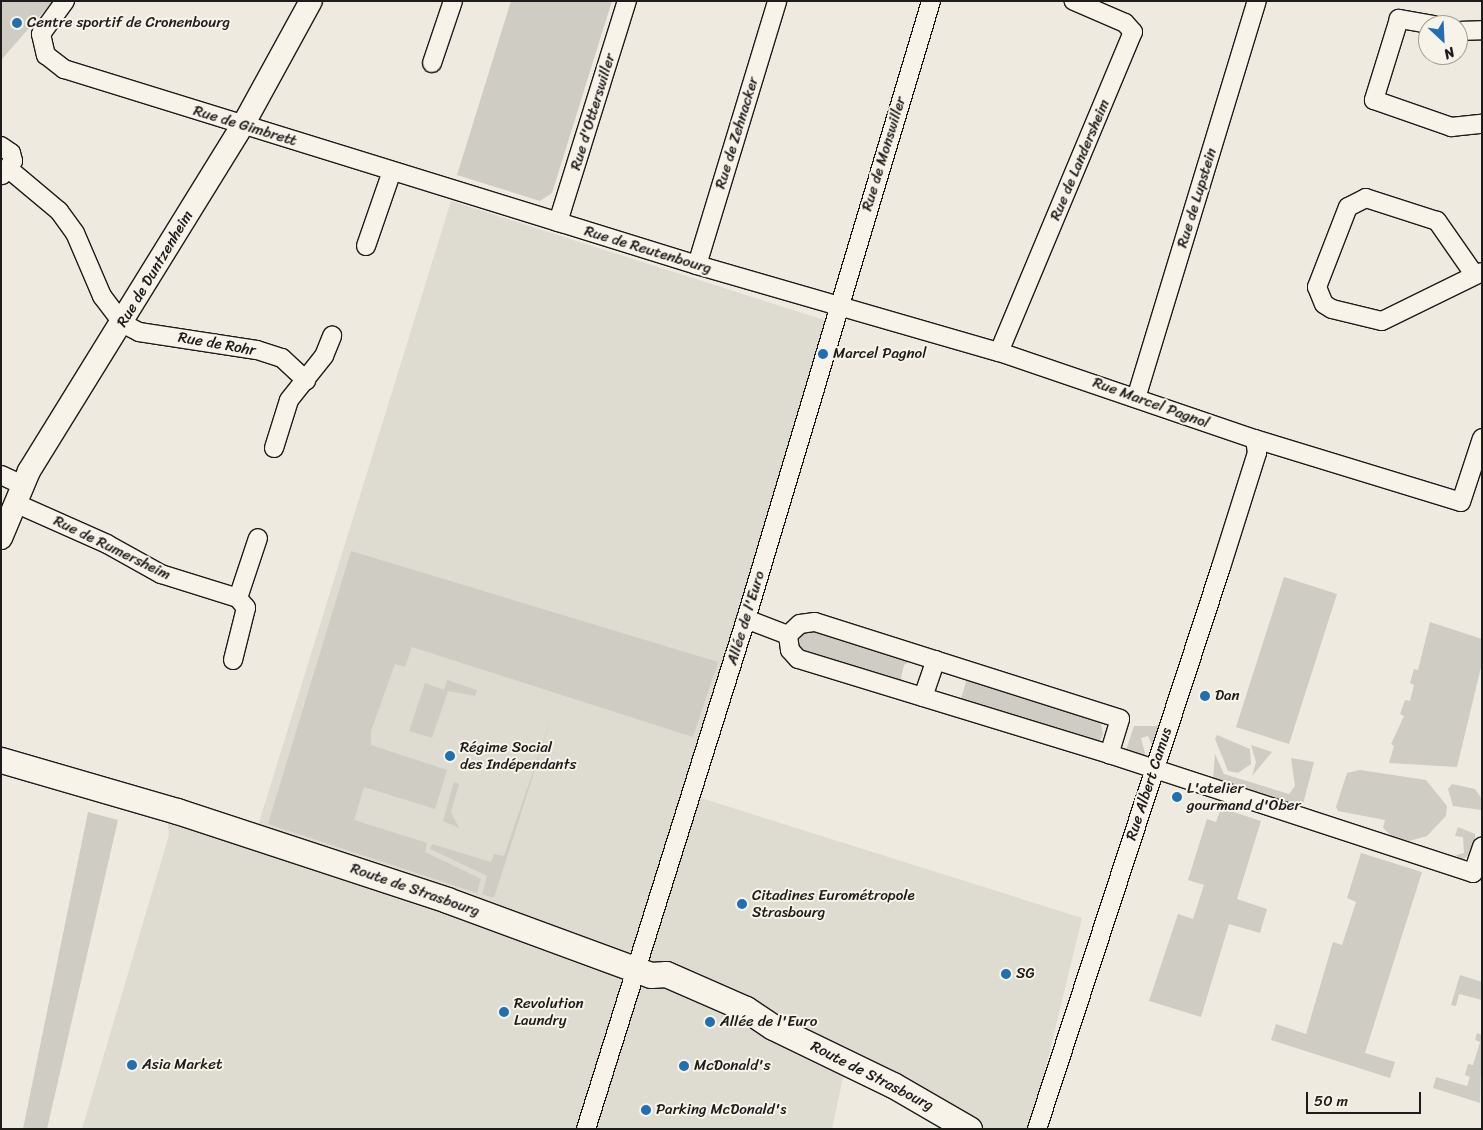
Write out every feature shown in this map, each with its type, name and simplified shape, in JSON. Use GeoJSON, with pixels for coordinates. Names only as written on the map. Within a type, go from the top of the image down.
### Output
{"type":"FeatureCollection","features":[{"type":"Feature","properties":{"kind":"main road","name":"Route de Strasbourg"},"geometry":{"type":"LineString","coordinates":[[1,760],[177,811],[643,972],[666,974],[746,1009],[773,1027],[901,1089],[968,1129]]}},
{"type":"Feature","properties":{"kind":"street","name":"Rue de Gimbrett"},"geometry":{"type":"LineString","coordinates":[[65,1],[42,34],[43,47],[51,62],[64,69],[456,191]]}},
{"type":"Feature","properties":{"kind":"street","name":"Rue de Duntzenheim"},"geometry":{"type":"LineString","coordinates":[[1,538],[18,494],[243,126],[311,1]]}},
{"type":"Feature","properties":{"kind":"street"},"geometry":{"type":"LineString","coordinates":[[432,63],[453,1]]}},
{"type":"Feature","properties":{"kind":"street","name":"Rue d'Otterswiller"},"geometry":{"type":"LineString","coordinates":[[558,222],[627,1]]}},
{"type":"Feature","properties":{"kind":"street","name":"Rue de Zehnacker"},"geometry":{"type":"LineString","coordinates":[[698,265],[777,1]]}},
{"type":"Feature","properties":{"kind":"street","name":"Rue de Monswiller"},"geometry":{"type":"LineString","coordinates":[[840,308],[931,1]]}},
{"type":"Feature","properties":{"kind":"street","name":"Rue de Landersheim"},"geometry":{"type":"LineString","coordinates":[[999,352],[1133,32],[1125,23],[1074,1]]}},
{"type":"Feature","properties":{"kind":"street","name":"Rue de Lupstein"},"geometry":{"type":"LineString","coordinates":[[1137,395],[1257,1]]}},
{"type":"Feature","properties":{"kind":"street"},"geometry":{"type":"LineString","coordinates":[[1418,22],[1399,18],[1374,100],[1450,127],[1482,124]]}},
{"type":"Feature","properties":{"kind":"street"},"geometry":{"type":"LineString","coordinates":[[1468,31],[1482,30]]}},
{"type":"Feature","properties":{"kind":"street"},"geometry":{"type":"LineString","coordinates":[[1,146],[13,157],[5,172],[42,194],[70,225],[102,296],[122,323]]}},
{"type":"Feature","properties":{"kind":"street"},"geometry":{"type":"LineString","coordinates":[[366,246],[392,170]]}},
{"type":"Feature","properties":{"kind":"street","name":"Rue de Reutenbourg"},"geometry":{"type":"LineString","coordinates":[[456,191],[840,308]]}},
{"type":"Feature","properties":{"kind":"street"},"geometry":{"type":"LineString","coordinates":[[1366,198],[1437,221],[1478,273],[1382,321],[1332,309],[1324,304],[1317,287],[1348,208],[1366,198]]}},
{"type":"Feature","properties":{"kind":"street","name":"Rue Marcel Pagnol"},"geometry":{"type":"LineString","coordinates":[[840,308],[999,352],[1137,395],[1255,439],[1461,502],[1482,438]]}},
{"type":"Feature","properties":{"kind":"street","name":"Allée de l'Euro"},"geometry":{"type":"LineString","coordinates":[[586,1129],[643,972],[746,619],[840,308]]}},
{"type":"Feature","properties":{"kind":"street","name":"Rue de Rohr"},"geometry":{"type":"LineString","coordinates":[[122,323],[139,332],[257,350],[282,358],[306,380]]}},
{"type":"Feature","properties":{"kind":"street"},"geometry":{"type":"LineString","coordinates":[[274,448],[289,400],[324,356],[332,336]]}},
{"type":"Feature","properties":{"kind":"street","name":"Rue Albert Camus"},"geometry":{"type":"LineString","coordinates":[[1037,1129],[1257,454],[1255,439]]}},
{"type":"Feature","properties":{"kind":"street","name":"Rue de Rumersheim"},"geometry":{"type":"LineString","coordinates":[[1,475],[18,494],[161,574],[238,598]]}},
{"type":"Feature","properties":{"kind":"street"},"geometry":{"type":"LineString","coordinates":[[233,660],[246,608],[238,598],[258,538]]}},
{"type":"Feature","properties":{"kind":"street"},"geometry":{"type":"LineString","coordinates":[[746,619],[788,635]]}},
{"type":"Feature","properties":{"kind":"street"},"geometry":{"type":"LineString","coordinates":[[788,635],[800,624],[815,622],[1120,718],[1109,754]]}},
{"type":"Feature","properties":{"kind":"street"},"geometry":{"type":"LineString","coordinates":[[788,635],[790,650],[798,659],[1154,767],[1473,874],[1482,847]]}},
{"type":"Feature","properties":{"kind":"street"},"geometry":{"type":"LineString","coordinates":[[922,697],[936,660]]}},
{"type":"Feature","properties":{"kind":"shaded area","name":"Centre sportif de Cronenbourg"},"geometry":{"type":"Polygon","coordinates":[[[1,1],[53,1],[1,60],[1,1]]]}},
{"type":"Feature","properties":{"kind":"shaded area"},"geometry":{"type":"Polygon","coordinates":[[[511,1],[612,1],[552,193],[540,201],[457,175],[511,1]]]}},
{"type":"Feature","properties":{"kind":"shaded area"},"geometry":{"type":"Polygon","coordinates":[[[451,201],[840,325],[698,797],[1082,918],[1031,1129],[948,1129],[845,1068],[832,1129],[82,1129],[169,835],[165,803],[257,829],[451,201]]]}},
{"type":"Feature","properties":{"kind":"shaded area"},"geometry":{"type":"Polygon","coordinates":[[[351,551],[718,662],[693,737],[412,647],[405,667],[395,664],[371,731],[371,745],[447,770],[435,809],[364,787],[354,820],[427,843],[425,852],[481,879],[477,893],[268,824],[351,551]]]}},
{"type":"Feature","properties":{"kind":"shaded area"},"geometry":{"type":"Polygon","coordinates":[[[1284,577],[1337,594],[1289,744],[1236,727],[1284,577]]]}},
{"type":"Feature","properties":{"kind":"shaded area"},"geometry":{"type":"Polygon","coordinates":[[[1430,622],[1482,639],[1482,663],[1457,767],[1389,763],[1394,746],[1391,744],[1404,716],[1400,714],[1405,700],[1410,701],[1414,685],[1410,683],[1414,669],[1418,670],[1430,622]]]}},
{"type":"Feature","properties":{"kind":"shaded area"},"geometry":{"type":"Polygon","coordinates":[[[809,627],[914,659],[904,665],[901,678],[906,685],[798,652],[797,639],[809,627]]]}},
{"type":"Feature","properties":{"kind":"shaded area"},"geometry":{"type":"Polygon","coordinates":[[[968,675],[1100,719],[1103,734],[1099,742],[960,702],[968,675]]]}},
{"type":"Feature","properties":{"kind":"shaded area"},"geometry":{"type":"Polygon","coordinates":[[[447,680],[477,690],[475,696],[448,691],[432,738],[409,731],[425,683],[444,690],[447,680]]]}},
{"type":"Feature","properties":{"kind":"shaded area"},"geometry":{"type":"Polygon","coordinates":[[[551,719],[494,898],[482,894],[487,876],[430,849],[432,844],[491,862],[494,854],[504,856],[551,719]]]}},
{"type":"Feature","properties":{"kind":"shaded area"},"geometry":{"type":"Polygon","coordinates":[[[1134,726],[1161,726],[1153,748],[1148,736],[1141,738],[1147,761],[1125,753],[1134,726]]]}},
{"type":"Feature","properties":{"kind":"shaded area"},"geometry":{"type":"Polygon","coordinates":[[[1217,735],[1250,749],[1251,764],[1238,773],[1228,771],[1215,739],[1217,735]]]}},
{"type":"Feature","properties":{"kind":"shaded area"},"geometry":{"type":"Polygon","coordinates":[[[1251,745],[1272,752],[1252,776],[1256,762],[1251,745]]]}},
{"type":"Feature","properties":{"kind":"shaded area"},"geometry":{"type":"Polygon","coordinates":[[[1215,754],[1224,774],[1289,794],[1295,786],[1291,758],[1314,762],[1302,808],[1213,780],[1215,754]]]}},
{"type":"Feature","properties":{"kind":"shaded area"},"geometry":{"type":"Polygon","coordinates":[[[1360,770],[1426,780],[1447,806],[1446,816],[1427,836],[1409,841],[1393,837],[1383,828],[1385,820],[1338,811],[1336,807],[1347,773],[1360,770]]]}},
{"type":"Feature","properties":{"kind":"shaded area"},"geometry":{"type":"Polygon","coordinates":[[[454,782],[459,784],[451,812],[459,828],[443,821],[454,782]]]}},
{"type":"Feature","properties":{"kind":"shaded area"},"geometry":{"type":"Polygon","coordinates":[[[1452,784],[1475,789],[1482,799],[1482,816],[1481,810],[1453,806],[1448,789],[1452,784]]]}},
{"type":"Feature","properties":{"kind":"shaded area"},"geometry":{"type":"Polygon","coordinates":[[[1221,808],[1261,821],[1237,899],[1267,909],[1260,933],[1229,924],[1201,1017],[1149,1001],[1178,914],[1193,919],[1204,885],[1188,880],[1207,819],[1216,822],[1221,808]]]}},
{"type":"Feature","properties":{"kind":"shaded area"},"geometry":{"type":"Polygon","coordinates":[[[88,812],[118,820],[47,1129],[23,1129],[88,812]]]}},
{"type":"Feature","properties":{"kind":"shaded area"},"geometry":{"type":"Polygon","coordinates":[[[1458,827],[1475,834],[1475,850],[1461,861],[1456,855],[1464,853],[1463,837],[1455,836],[1458,827]]]}},
{"type":"Feature","properties":{"kind":"shaded area"},"geometry":{"type":"Polygon","coordinates":[[[1361,853],[1422,872],[1365,1053],[1395,1062],[1390,1078],[1271,1040],[1276,1024],[1306,1034],[1333,942],[1342,945],[1356,902],[1347,898],[1361,853]]]}},
{"type":"Feature","properties":{"kind":"shaded area"},"geometry":{"type":"Polygon","coordinates":[[[1460,975],[1482,982],[1482,1000],[1459,994],[1456,1006],[1451,1005],[1460,975]]]}},
{"type":"Feature","properties":{"kind":"shaded area"},"geometry":{"type":"Polygon","coordinates":[[[1477,1033],[1482,1035],[1480,1103],[1433,1088],[1436,1077],[1467,1086],[1470,1077],[1465,1075],[1468,1064],[1473,1065],[1480,1042],[1475,1040],[1477,1033]]]}},
{"type":"Feature","properties":{"kind":"place","name":"Centre sportif de Cronenbourg"},"geometry":{"type":"Point","coordinates":[17,23]}},
{"type":"Feature","properties":{"kind":"place","name":"Marcel Pagnol"},"geometry":{"type":"Point","coordinates":[823,354]}},
{"type":"Feature","properties":{"kind":"place","name":"Dan"},"geometry":{"type":"Point","coordinates":[1205,696]}},
{"type":"Feature","properties":{"kind":"place","name":"Régime Social des Indépendants"},"geometry":{"type":"Point","coordinates":[450,756]}},
{"type":"Feature","properties":{"kind":"place","name":"L'atelier gourmand d'Ober"},"geometry":{"type":"Point","coordinates":[1177,797]}},
{"type":"Feature","properties":{"kind":"place","name":"Citadines Eurométropole Strasbourg"},"geometry":{"type":"Point","coordinates":[742,904]}},
{"type":"Feature","properties":{"kind":"place","name":"SG"},"geometry":{"type":"Point","coordinates":[1006,974]}},
{"type":"Feature","properties":{"kind":"place","name":"Revolution Laundry"},"geometry":{"type":"Point","coordinates":[504,1012]}},
{"type":"Feature","properties":{"kind":"place","name":"Allée de l'Euro"},"geometry":{"type":"Point","coordinates":[710,1022]}},
{"type":"Feature","properties":{"kind":"place","name":"Asia Market"},"geometry":{"type":"Point","coordinates":[132,1065]}},
{"type":"Feature","properties":{"kind":"place","name":"McDonald's"},"geometry":{"type":"Point","coordinates":[684,1066]}},
{"type":"Feature","properties":{"kind":"place","name":"Parking McDonald's"},"geometry":{"type":"Point","coordinates":[646,1110]}}]}
